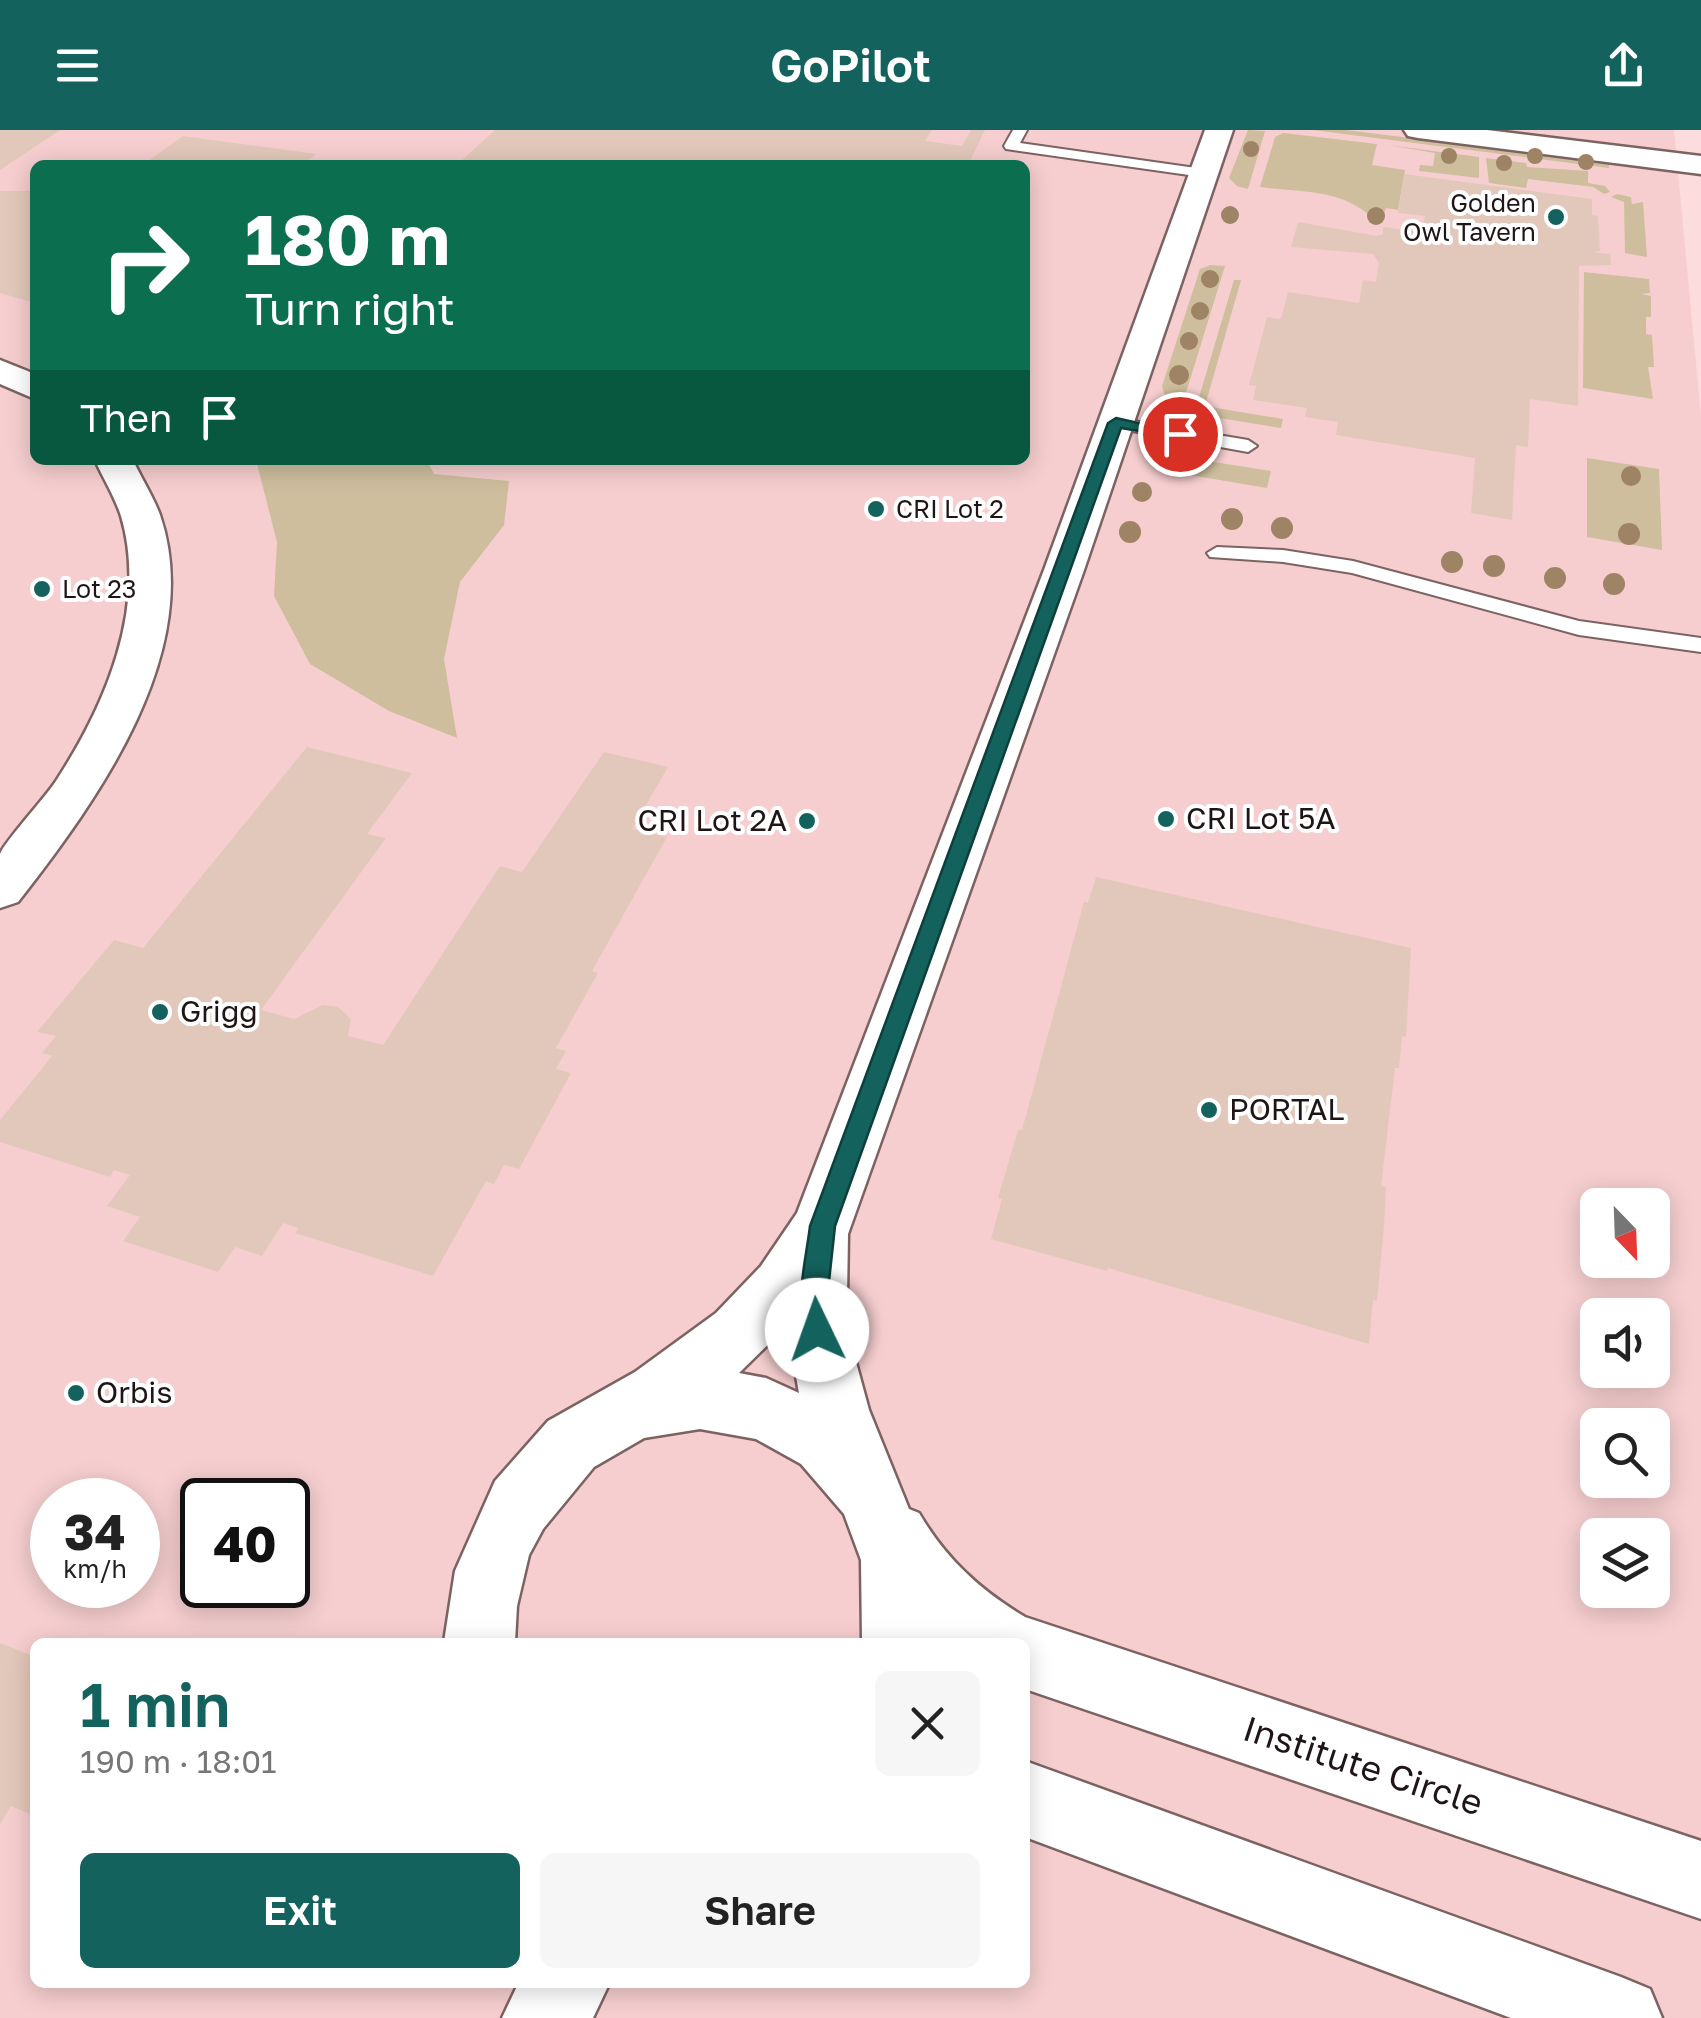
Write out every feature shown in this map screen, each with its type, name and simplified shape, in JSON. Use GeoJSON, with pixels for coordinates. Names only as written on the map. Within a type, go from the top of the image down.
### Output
{"type":"FeatureCollection","features":[{"type":"Feature","properties":{"kind":"street"},"geometry":{"type":"LineString","coordinates":[[480,1638],[484,1590],[493,1554],[526,1494],[571,1446],[693,1373],[737,1338],[782,1291],[822,1226],[1219,130]]}},
{"type":"Feature","properties":{"kind":"street"},"geometry":{"type":"LineString","coordinates":[[1418,130],[1701,164]]}},
{"type":"Feature","properties":{"kind":"street"},"geometry":{"type":"LineString","coordinates":[[1618,130],[1701,141]]}},
{"type":"Feature","properties":{"kind":"street"},"geometry":{"type":"LineString","coordinates":[[0,370],[30,385]]}},
{"type":"Feature","properties":{"kind":"street"},"geometry":{"type":"LineString","coordinates":[[0,889],[86,774],[115,720],[137,658],[150,598],[150,554],[132,491],[117,465]]}},
{"type":"Feature","properties":{"kind":"street"},"geometry":{"type":"LineString","coordinates":[[822,1226],[814,1300],[822,1362],[832,1401],[894,1548],[900,1586],[898,1638]]}},
{"type":"Feature","properties":{"kind":"street"},"geometry":{"type":"LineString","coordinates":[[626,1414],[692,1398],[727,1399],[791,1417],[842,1455],[874,1498],[903,1552],[936,1594],[992,1638]]}},
{"type":"Feature","properties":{"kind":"street","name":"Institute Circle"},"geometry":{"type":"LineString","coordinates":[[1030,1655],[1701,1880]]}},
{"type":"Feature","properties":{"kind":"street"},"geometry":{"type":"LineString","coordinates":[[1030,1801],[1622,2018]]}},
{"type":"Feature","properties":{"kind":"street"},"geometry":{"type":"LineString","coordinates":[[519,2018],[523,1988]]}},
{"type":"Feature","properties":{"kind":"street"},"geometry":{"type":"LineString","coordinates":[[543,2018],[566,1988]]}},
{"type":"Feature","properties":{"kind":"lane"},"geometry":{"type":"LineString","coordinates":[[1020,130],[1011,146],[1204,173]]}},
{"type":"Feature","properties":{"kind":"lane"},"geometry":{"type":"LineString","coordinates":[[1116,423],[1248,446]]}},
{"type":"Feature","properties":{"kind":"lane"},"geometry":{"type":"LineString","coordinates":[[1217,553],[1284,556],[1353,567],[1579,628],[1701,645]]}},
{"type":"Feature","properties":{"kind":"shaded area"},"geometry":{"type":"Polygon","coordinates":[[[0,130],[1674,130],[1701,416],[1701,2018],[0,2018],[0,130]]]}},
{"type":"Feature","properties":{"kind":"shaded area"},"geometry":{"type":"Polygon","coordinates":[[[1248,130],[1265,131],[1248,189],[1229,178],[1248,130]]]}},
{"type":"Feature","properties":{"kind":"shaded area"},"geometry":{"type":"Polygon","coordinates":[[[1313,130],[1346,130],[1609,163],[1609,168],[1313,130]]]}},
{"type":"Feature","properties":{"kind":"shaded area"},"geometry":{"type":"Polygon","coordinates":[[[1283,133],[1377,144],[1372,165],[1405,170],[1398,210],[1386,208],[1382,218],[1374,219],[1335,197],[1260,187],[1275,137],[1283,133]]]}},
{"type":"Feature","properties":{"kind":"shaded area"},"geometry":{"type":"Polygon","coordinates":[[[1388,145],[1479,157],[1479,178],[1419,171],[1420,165],[1433,166],[1435,153],[1388,145]]]}},
{"type":"Feature","properties":{"kind":"shaded area"},"geometry":{"type":"Polygon","coordinates":[[[1486,158],[1526,163],[1527,167],[1588,171],[1588,183],[1605,186],[1610,192],[1528,179],[1526,188],[1489,183],[1486,158]]]}},
{"type":"Feature","properties":{"kind":"shaded area"},"geometry":{"type":"Polygon","coordinates":[[[1611,197],[1631,197],[1632,204],[1643,202],[1647,257],[1625,253],[1624,202],[1611,197]]]}},
{"type":"Feature","properties":{"kind":"shaded area"},"geometry":{"type":"Polygon","coordinates":[[[1225,266],[1181,409],[1165,397],[1162,386],[1200,269],[1225,266]]]}},
{"type":"Feature","properties":{"kind":"shaded area"},"geometry":{"type":"Polygon","coordinates":[[[1584,272],[1649,279],[1650,293],[1641,294],[1651,296],[1646,334],[1652,335],[1654,367],[1648,367],[1653,399],[1583,388],[1584,272]]]}},
{"type":"Feature","properties":{"kind":"shaded area"},"geometry":{"type":"Polygon","coordinates":[[[1234,280],[1241,280],[1205,406],[1283,419],[1281,428],[1194,414],[1234,280]]]}},
{"type":"Feature","properties":{"kind":"shaded area"},"geometry":{"type":"Polygon","coordinates":[[[1182,457],[1271,471],[1267,488],[1178,473],[1182,457]]]}},
{"type":"Feature","properties":{"kind":"shaded area"},"geometry":{"type":"Polygon","coordinates":[[[1587,458],[1659,469],[1662,550],[1587,537],[1587,458]]]}},
{"type":"Feature","properties":{"kind":"shaded area"},"geometry":{"type":"Polygon","coordinates":[[[257,465],[430,465],[434,474],[509,481],[504,525],[460,582],[444,659],[457,738],[389,711],[310,664],[274,596],[277,542],[257,465]]]}},
{"type":"Feature","properties":{"kind":"building"},"geometry":{"type":"Polygon","coordinates":[[[0,130],[60,130],[0,170],[0,130]]]}},
{"type":"Feature","properties":{"kind":"building"},"geometry":{"type":"Polygon","coordinates":[[[495,130],[932,130],[925,141],[962,146],[971,130],[985,130],[970,160],[462,160],[495,130]]]}},
{"type":"Feature","properties":{"kind":"building"},"geometry":{"type":"Polygon","coordinates":[[[183,136],[316,154],[309,160],[150,160],[183,136]]]}},
{"type":"Feature","properties":{"kind":"building"},"geometry":{"type":"Polygon","coordinates":[[[1404,174],[1592,199],[1592,215],[1598,216],[1600,251],[1592,252],[1610,254],[1611,265],[1579,266],[1578,406],[1530,399],[1528,447],[1516,445],[1512,520],[1471,513],[1475,458],[1336,435],[1338,422],[1305,417],[1307,408],[1253,400],[1256,386],[1249,385],[1267,317],[1281,319],[1288,292],[1359,303],[1363,280],[1376,282],[1379,263],[1373,254],[1291,247],[1298,222],[1377,236],[1383,234],[1383,227],[1421,232],[1425,216],[1398,213],[1404,174]]]}},
{"type":"Feature","properties":{"kind":"building"},"geometry":{"type":"Polygon","coordinates":[[[0,191],[30,191],[30,302],[0,293],[0,191]]]}},
{"type":"Feature","properties":{"kind":"building","name":"Grigg"},"geometry":{"type":"Polygon","coordinates":[[[307,747],[412,773],[367,834],[386,838],[261,1010],[294,1019],[323,1005],[338,1007],[351,1019],[348,1036],[383,1045],[500,866],[522,872],[604,752],[668,767],[632,829],[667,837],[592,971],[598,973],[556,1048],[566,1051],[556,1069],[571,1073],[519,1169],[504,1165],[494,1184],[486,1181],[433,1276],[295,1233],[298,1228],[283,1223],[262,1256],[235,1247],[218,1272],[123,1241],[140,1217],[107,1206],[130,1175],[114,1170],[110,1177],[0,1142],[0,1120],[52,1056],[42,1053],[56,1036],[37,1032],[114,940],[143,948],[307,747]]]}},
{"type":"Feature","properties":{"kind":"building","name":"PORTAL"},"geometry":{"type":"Polygon","coordinates":[[[1096,877],[1411,948],[1406,1037],[1402,1036],[1399,1068],[1395,1068],[1381,1186],[1386,1187],[1384,1226],[1369,1344],[1108,1268],[1107,1271],[991,1239],[1002,1199],[998,1198],[1018,1130],[1022,1130],[1084,902],[1088,903],[1096,877]]]}},
{"type":"Feature","properties":{"kind":"building"},"geometry":{"type":"Polygon","coordinates":[[[0,1643],[30,1655],[30,1814],[11,1806],[0,1824],[0,1643]]]}},
{"type":"Feature","properties":{"kind":"place","name":"Golden Owl Tavern"},"geometry":{"type":"Point","coordinates":[1556,217]}},
{"type":"Feature","properties":{"kind":"place","name":"CRI Lot 2"},"geometry":{"type":"Point","coordinates":[876,509]}},
{"type":"Feature","properties":{"kind":"place","name":"Lot 23"},"geometry":{"type":"Point","coordinates":[42,589]}},
{"type":"Feature","properties":{"kind":"place","name":"CRI Lot 5A"},"geometry":{"type":"Point","coordinates":[1166,819]}},
{"type":"Feature","properties":{"kind":"place","name":"CRI Lot 2A"},"geometry":{"type":"Point","coordinates":[807,821]}},
{"type":"Feature","properties":{"kind":"place","name":"Grigg"},"geometry":{"type":"Point","coordinates":[160,1012]}},
{"type":"Feature","properties":{"kind":"place","name":"PORTAL"},"geometry":{"type":"Point","coordinates":[1209,1110]}},
{"type":"Feature","properties":{"kind":"place","name":"Orbis"},"geometry":{"type":"Point","coordinates":[76,1393]}},
{"type":"Feature","properties":{"kind":"route"},"geometry":{"type":"LineString","coordinates":[[817,1330],[815,1276],[822,1226],[1116,423],[1180,434]]}}]}
